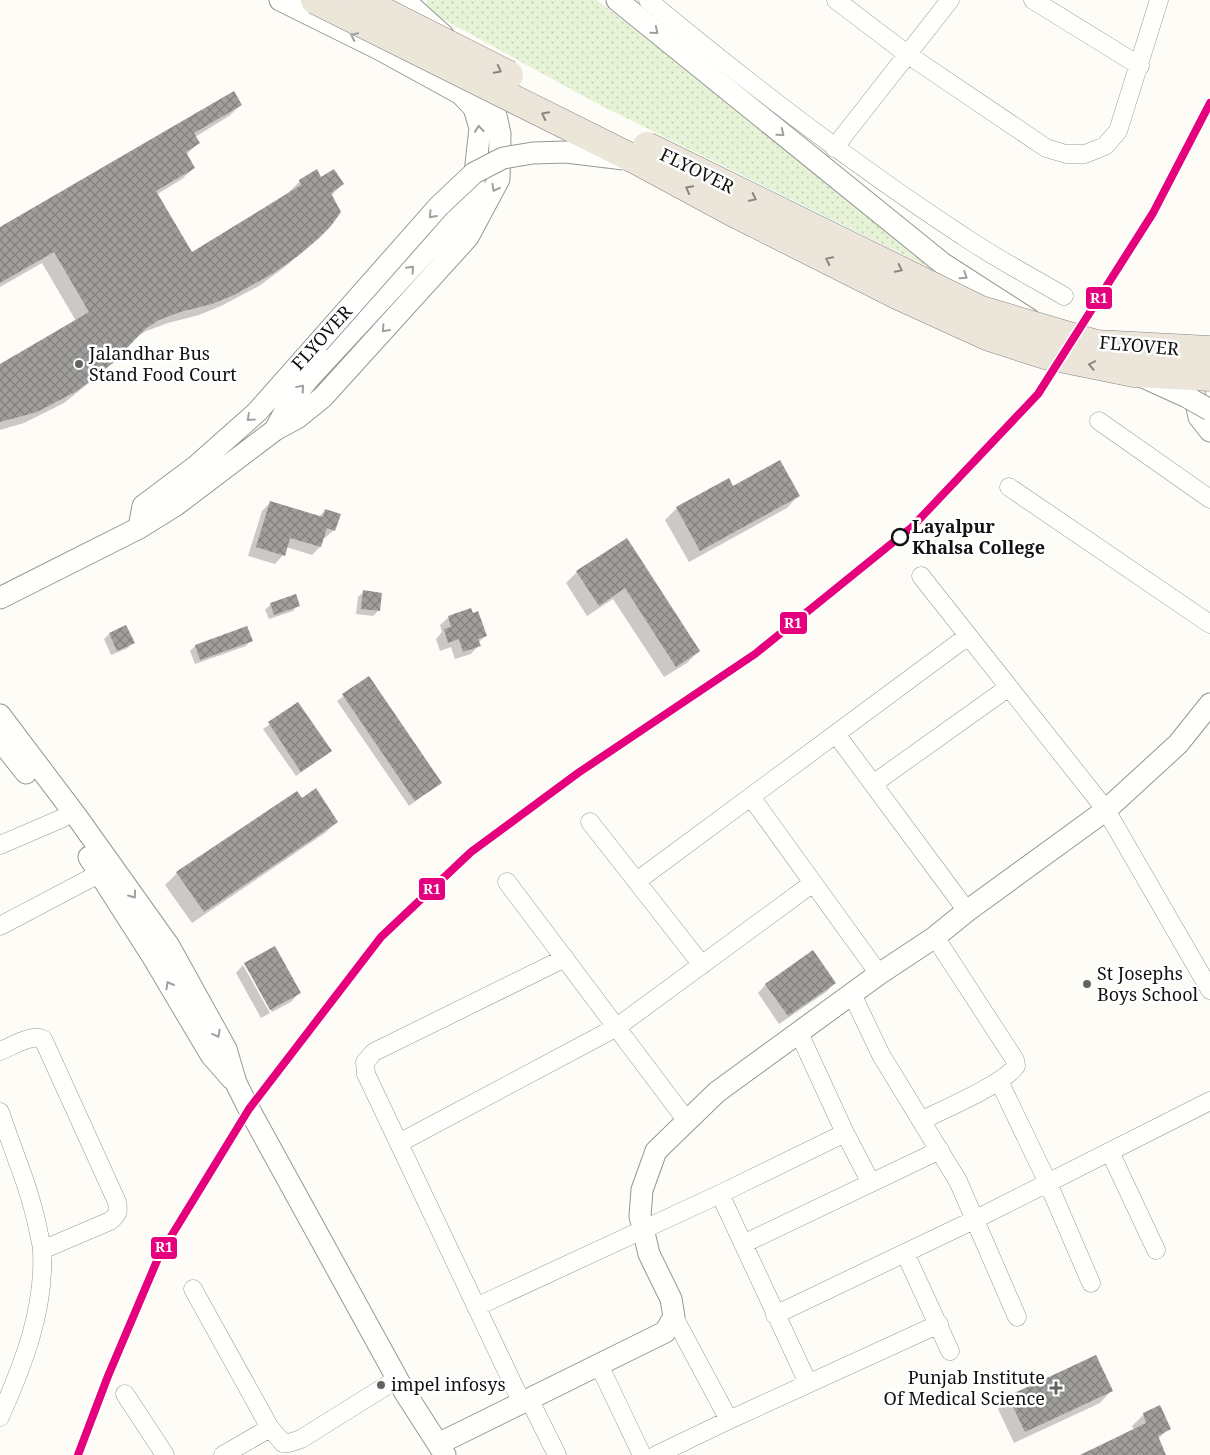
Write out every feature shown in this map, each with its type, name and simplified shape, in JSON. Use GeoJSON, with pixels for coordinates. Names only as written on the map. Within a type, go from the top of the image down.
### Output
{"type":"FeatureCollection","features":[{"type":"Feature","properties":{"kind":"highway","name":"FLYOVER"},"geometry":{"type":"LineString","coordinates":[[315,0],[634,159],[732,212],[897,294],[989,337],[1045,355],[1134,373],[1206,391]]}},
{"type":"Feature","properties":{"kind":"highway","name":"FLYOVER"},"geometry":{"type":"LineString","coordinates":[[361,0],[647,146],[981,310],[1096,344],[1210,350]]}},
{"type":"Feature","properties":{"kind":"street"},"geometry":{"type":"LineString","coordinates":[[275,430],[291,400],[451,224],[473,191],[480,128],[474,108],[461,94],[379,49],[280,0]]}},
{"type":"Feature","properties":{"kind":"street"},"geometry":{"type":"LineString","coordinates":[[0,598],[140,528],[176,505],[275,430],[297,418],[323,398],[468,237],[499,179],[500,134],[493,102],[450,41],[404,0],[379,49]]}},
{"type":"Feature","properties":{"kind":"street","name":"FLYOVER"},"geometry":{"type":"LineString","coordinates":[[617,0],[942,263],[1018,311],[1039,327]]}},
{"type":"Feature","properties":{"kind":"street"},"geometry":{"type":"LineString","coordinates":[[648,0],[766,96],[834,148],[965,238],[1064,296]]}},
{"type":"Feature","properties":{"kind":"street"},"geometry":{"type":"LineString","coordinates":[[836,0],[907,54],[1046,148],[1066,154],[1085,154],[1105,146],[1118,131],[1140,66],[1159,0]]}},
{"type":"Feature","properties":{"kind":"street"},"geometry":{"type":"LineString","coordinates":[[834,148],[950,0]]}},
{"type":"Feature","properties":{"kind":"street"},"geometry":{"type":"LineString","coordinates":[[1033,0],[1140,66]]}},
{"type":"Feature","properties":{"kind":"street","name":"FLYOVER"},"geometry":{"type":"LineString","coordinates":[[140,528],[143,506],[195,467],[257,412],[439,206],[474,174],[503,158],[534,153],[566,152],[634,159]]}},
{"type":"Feature","properties":{"kind":"street"},"geometry":{"type":"LineString","coordinates":[[1210,342],[1203,345],[1194,364],[1206,391],[1199,417],[1210,427]]}},
{"type":"Feature","properties":{"kind":"street","name":"FLYOVER"},"geometry":{"type":"LineString","coordinates":[[1134,373],[1187,397],[1210,427]]}},
{"type":"Feature","properties":{"kind":"street"},"geometry":{"type":"LineString","coordinates":[[1099,421],[1210,499]]}},
{"type":"Feature","properties":{"kind":"street"},"geometry":{"type":"LineString","coordinates":[[1009,486],[1210,624]]}},
{"type":"Feature","properties":{"kind":"street"},"geometry":{"type":"LineString","coordinates":[[920,576],[1106,810],[1204,965],[1210,990]]}},
{"type":"Feature","properties":{"kind":"street"},"geometry":{"type":"LineString","coordinates":[[636,881],[968,636]]}},
{"type":"Feature","properties":{"kind":"street"},"geometry":{"type":"LineString","coordinates":[[873,784],[1009,687]]}},
{"type":"Feature","properties":{"kind":"street"},"geometry":{"type":"LineString","coordinates":[[729,1420],[674,1318],[671,1300],[649,1254],[640,1216],[642,1190],[656,1151],[717,1092],[879,974],[935,936],[1106,810],[1178,744],[1210,704]]}},
{"type":"Feature","properties":{"kind":"street"},"geometry":{"type":"LineString","coordinates":[[0,715],[106,870],[151,954],[211,1055],[236,1082],[398,1379],[441,1449],[526,1401],[665,1332],[674,1318]]}},
{"type":"Feature","properties":{"kind":"street"},"geometry":{"type":"LineString","coordinates":[[836,734],[967,911]]}},
{"type":"Feature","properties":{"kind":"street"},"geometry":{"type":"LineString","coordinates":[[0,740],[106,870]]}},
{"type":"Feature","properties":{"kind":"street"},"geometry":{"type":"LineString","coordinates":[[750,797],[879,974]]}},
{"type":"Feature","properties":{"kind":"street"},"geometry":{"type":"LineString","coordinates":[[0,845],[63,818]]}},
{"type":"Feature","properties":{"kind":"street"},"geometry":{"type":"LineString","coordinates":[[590,822],[702,965]]}},
{"type":"Feature","properties":{"kind":"street"},"geometry":{"type":"LineString","coordinates":[[0,926],[106,870]]}},
{"type":"Feature","properties":{"kind":"street"},"geometry":{"type":"LineString","coordinates":[[507,882],[688,1121]]}},
{"type":"Feature","properties":{"kind":"street"},"geometry":{"type":"LineString","coordinates":[[399,1143],[617,1027],[813,883]]}},
{"type":"Feature","properties":{"kind":"street"},"geometry":{"type":"LineString","coordinates":[[922,1120],[999,1081],[1012,1072],[1016,1066],[1015,1060],[935,936]]}},
{"type":"Feature","properties":{"kind":"street"},"geometry":{"type":"LineString","coordinates":[[557,1455],[476,1307],[366,1074],[365,1062],[374,1052],[565,958]]}},
{"type":"Feature","properties":{"kind":"street"},"geometry":{"type":"LineString","coordinates":[[852,994],[881,1055],[958,1181],[1017,1317]]}},
{"type":"Feature","properties":{"kind":"street"},"geometry":{"type":"LineString","coordinates":[[799,1033],[845,1133],[872,1182]]}},
{"type":"Feature","properties":{"kind":"street"},"geometry":{"type":"LineString","coordinates":[[0,1051],[31,1038],[37,1037],[43,1040],[119,1210],[117,1216],[110,1221],[42,1250]]}},
{"type":"Feature","properties":{"kind":"street"},"geometry":{"type":"LineString","coordinates":[[999,1081],[1048,1183],[1091,1283]]}},
{"type":"Feature","properties":{"kind":"street"},"geometry":{"type":"LineString","coordinates":[[776,1315],[976,1219],[1210,1101]]}},
{"type":"Feature","properties":{"kind":"street"},"geometry":{"type":"LineString","coordinates":[[0,1112],[33,1207],[42,1250],[41,1284],[33,1333],[19,1374],[0,1417]]}},
{"type":"Feature","properties":{"kind":"street"},"geometry":{"type":"LineString","coordinates":[[476,1307],[720,1194],[845,1133]]}},
{"type":"Feature","properties":{"kind":"street"},"geometry":{"type":"LineString","coordinates":[[743,1244],[940,1150]]}},
{"type":"Feature","properties":{"kind":"street"},"geometry":{"type":"LineString","coordinates":[[1110,1152],[1156,1250]]}},
{"type":"Feature","properties":{"kind":"street"},"geometry":{"type":"LineString","coordinates":[[720,1194],[808,1384]]}},
{"type":"Feature","properties":{"kind":"street"},"geometry":{"type":"LineString","coordinates":[[905,1253],[950,1351]]}},
{"type":"Feature","properties":{"kind":"street"},"geometry":{"type":"LineString","coordinates":[[193,1290],[270,1428],[286,1449],[289,1443],[301,1440],[398,1379]]}},
{"type":"Feature","properties":{"kind":"street"},"geometry":{"type":"LineString","coordinates":[[656,1455],[939,1324]]}},
{"type":"Feature","properties":{"kind":"street"},"geometry":{"type":"LineString","coordinates":[[599,1365],[642,1455]]}},
{"type":"Feature","properties":{"kind":"street"},"geometry":{"type":"LineString","coordinates":[[125,1394],[165,1455]]}},
{"type":"Feature","properties":{"kind":"street"},"geometry":{"type":"LineString","coordinates":[[223,1455],[270,1428]]}},
{"type":"Feature","properties":{"kind":"green space"},"geometry":{"type":"Polygon","coordinates":[[[427,0],[597,0],[721,97],[936,271],[598,104],[423,8],[427,0]]]}},
{"type":"Feature","properties":{"kind":"building"},"geometry":{"type":"Polygon","coordinates":[[[234,91],[242,105],[194,133],[200,143],[186,152],[195,168],[156,191],[192,252],[301,185],[299,180],[317,169],[321,177],[334,169],[344,184],[331,193],[341,212],[318,239],[272,274],[234,295],[212,304],[180,312],[159,320],[145,329],[113,363],[77,391],[37,412],[0,422],[0,364],[89,312],[54,252],[0,283],[0,227],[234,91]]]}},
{"type":"Feature","properties":{"kind":"building"},"geometry":{"type":"Polygon","coordinates":[[[780,460],[800,496],[700,551],[676,507],[729,478],[733,486],[780,460]]]}},
{"type":"Feature","properties":{"kind":"building"},"geometry":{"type":"Polygon","coordinates":[[[270,501],[323,517],[325,509],[341,514],[335,531],[327,528],[321,547],[290,538],[285,556],[256,547],[270,501]]]}},
{"type":"Feature","properties":{"kind":"building"},"geometry":{"type":"Polygon","coordinates":[[[627,538],[700,651],[676,667],[625,588],[599,606],[576,571],[627,538]]]}},
{"type":"Feature","properties":{"kind":"building"},"geometry":{"type":"Polygon","coordinates":[[[363,590],[382,593],[380,611],[361,609],[363,590]]]}},
{"type":"Feature","properties":{"kind":"building"},"geometry":{"type":"Polygon","coordinates":[[[296,594],[300,606],[274,615],[270,603],[296,594]]]}},
{"type":"Feature","properties":{"kind":"building"},"geometry":{"type":"Polygon","coordinates":[[[471,608],[473,613],[478,611],[487,636],[478,639],[481,646],[463,652],[459,639],[448,643],[444,629],[451,627],[448,616],[471,608]]]}},
{"type":"Feature","properties":{"kind":"building"},"geometry":{"type":"Polygon","coordinates":[[[126,625],[135,643],[117,651],[109,633],[126,625]]]}},
{"type":"Feature","properties":{"kind":"building"},"geometry":{"type":"Polygon","coordinates":[[[247,626],[253,641],[200,660],[195,645],[247,626]]]}},
{"type":"Feature","properties":{"kind":"building"},"geometry":{"type":"Polygon","coordinates":[[[369,676],[442,783],[415,801],[342,694],[369,676]]]}},
{"type":"Feature","properties":{"kind":"building"},"geometry":{"type":"Polygon","coordinates":[[[298,702],[332,751],[301,772],[268,722],[298,702]]]}},
{"type":"Feature","properties":{"kind":"building"},"geometry":{"type":"Polygon","coordinates":[[[316,788],[338,822],[204,912],[176,872],[297,791],[302,798],[316,788]]]}},
{"type":"Feature","properties":{"kind":"building"},"geometry":{"type":"Polygon","coordinates":[[[275,946],[301,993],[270,1010],[244,963],[275,946]]]}},
{"type":"Feature","properties":{"kind":"building"},"geometry":{"type":"Polygon","coordinates":[[[813,950],[836,983],[788,1016],[765,984],[813,950]]]}},
{"type":"Feature","properties":{"kind":"building"},"geometry":{"type":"Polygon","coordinates":[[[1096,1355],[1113,1391],[1025,1432],[1008,1396],[1096,1355]]]}},
{"type":"Feature","properties":{"kind":"building"},"geometry":{"type":"Polygon","coordinates":[[[1160,1405],[1171,1429],[1158,1436],[1166,1455],[1080,1455],[1146,1423],[1143,1413],[1160,1405]]]}},
{"type":"Feature","properties":{"kind":"transit line","name":"R1"},"geometry":{"type":"LineString","coordinates":[[78,1455],[108,1376],[159,1256],[249,1109],[381,937],[471,852],[578,773],[755,654],[912,527],[1038,394],[1153,213],[1210,103]]}},
{"type":"Feature","properties":{"kind":"place","name":"Jalandhar Bus Stand Food Court"},"geometry":{"type":"Point","coordinates":[79,364]}},
{"type":"Feature","properties":{"kind":"place","name":"Layalpur Khalsa College"},"geometry":{"type":"Point","coordinates":[900,537]}},
{"type":"Feature","properties":{"kind":"place","name":"St Josephs Boys School"},"geometry":{"type":"Point","coordinates":[1087,984]}},
{"type":"Feature","properties":{"kind":"place","name":"impel infosys"},"geometry":{"type":"Point","coordinates":[381,1385]}},
{"type":"Feature","properties":{"kind":"place","name":"Punjab Institute Of Medical Science"},"geometry":{"type":"Point","coordinates":[1056,1388]}}]}
